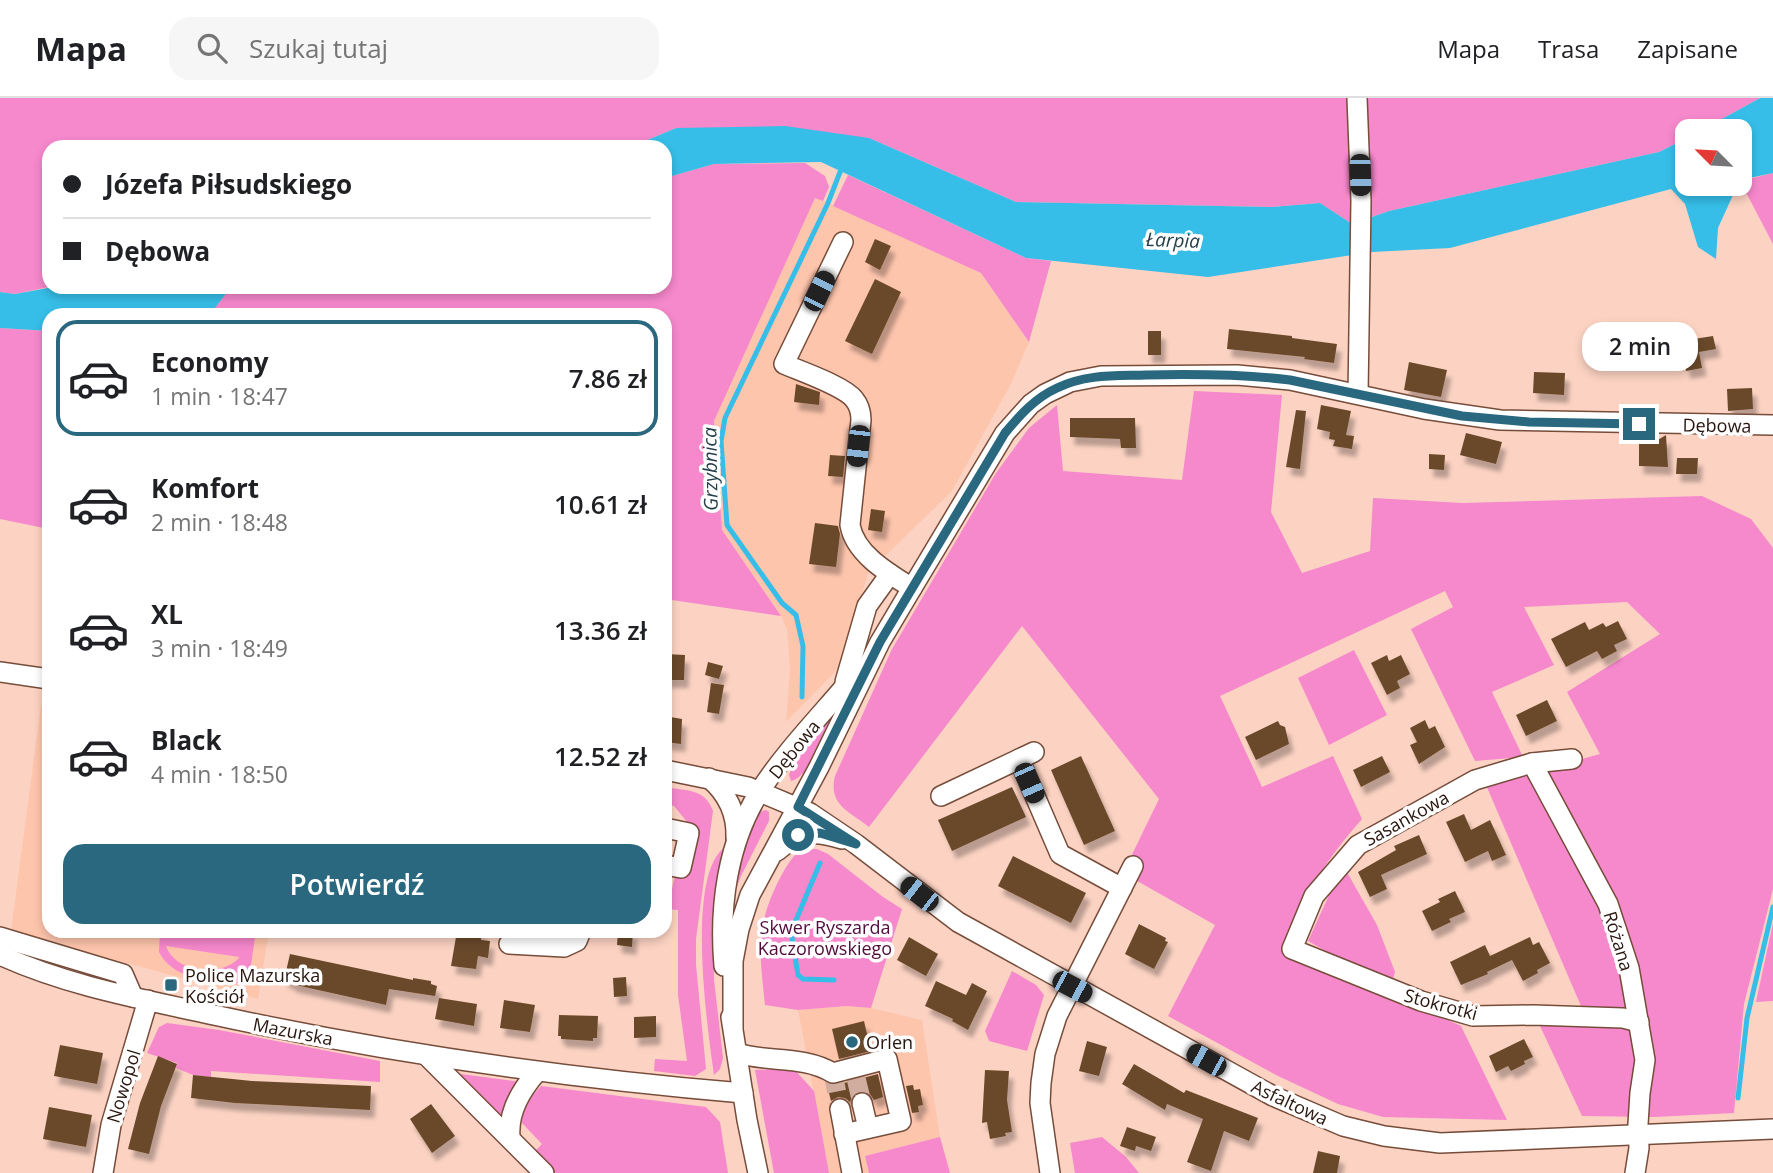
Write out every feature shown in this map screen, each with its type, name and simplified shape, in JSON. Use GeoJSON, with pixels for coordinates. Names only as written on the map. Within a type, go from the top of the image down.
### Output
{"type":"FeatureCollection","features":[{"type":"Feature","properties":{"kind":"street"},"geometry":{"type":"LineString","coordinates":[[1357,98],[1361,201],[1358,394]]}},
{"type":"Feature","properties":{"kind":"street"},"geometry":{"type":"LineString","coordinates":[[843,242],[784,363],[848,393],[858,405],[861,420],[850,525],[852,539],[890,574],[912,588]]}},
{"type":"Feature","properties":{"kind":"street","name":"Dębowa"},"geometry":{"type":"LineString","coordinates":[[733,1027],[731,984],[734,950],[745,908],[768,861],[798,807],[880,642],[1005,433],[1031,404],[1057,388],[1085,378],[1101,376],[1191,374],[1264,377],[1424,409],[1500,420],[1773,425]]}},
{"type":"Feature","properties":{"kind":"street"},"geometry":{"type":"LineString","coordinates":[[843,689],[867,606],[890,574]]}},
{"type":"Feature","properties":{"kind":"street","name":"Dębowa"},"geometry":{"type":"LineString","coordinates":[[736,843],[760,791],[880,642]]}},
{"type":"Feature","properties":{"kind":"street"},"geometry":{"type":"LineString","coordinates":[[0,672],[42,678]]}},
{"type":"Feature","properties":{"kind":"street"},"geometry":{"type":"LineString","coordinates":[[941,796],[1026,756],[1060,854],[1122,888]]}},
{"type":"Feature","properties":{"kind":"street","name":"Sasankowa"},"geometry":{"type":"LineString","coordinates":[[1292,949],[1314,896],[1358,845],[1475,780],[1532,763],[1572,759]]}},
{"type":"Feature","properties":{"kind":"street","name":"Różana"},"geometry":{"type":"LineString","coordinates":[[1532,763],[1608,904],[1629,968],[1645,1060],[1640,1093],[1636,1173]]}},
{"type":"Feature","properties":{"kind":"street","name":"Asfaltowa"},"geometry":{"type":"LineString","coordinates":[[672,771],[760,791],[798,807],[856,844],[949,917],[1273,1096],[1322,1118],[1370,1133],[1409,1140],[1457,1143],[1773,1129]]}},
{"type":"Feature","properties":{"kind":"street"},"geometry":{"type":"LineString","coordinates":[[709,778],[722,790],[733,808],[736,828],[736,843],[726,884],[722,929],[725,983],[758,1173]]}},
{"type":"Feature","properties":{"kind":"street"},"geometry":{"type":"LineString","coordinates":[[672,829],[689,833],[681,868],[672,866]]}},
{"type":"Feature","properties":{"kind":"street"},"geometry":{"type":"LineString","coordinates":[[768,861],[786,843],[804,834],[831,835],[856,844]]}},
{"type":"Feature","properties":{"kind":"street"},"geometry":{"type":"LineString","coordinates":[[1050,1173],[1041,1111],[1042,1073],[1057,1016],[1133,866]]}},
{"type":"Feature","properties":{"kind":"street"},"geometry":{"type":"LineString","coordinates":[[0,937],[123,974],[141,999]]}},
{"type":"Feature","properties":{"kind":"street"},"geometry":{"type":"LineString","coordinates":[[509,944],[564,947],[578,938]]}},
{"type":"Feature","properties":{"kind":"street","name":"Stokrotki"},"geometry":{"type":"LineString","coordinates":[[1292,949],[1421,1001],[1473,1016],[1623,1018],[1639,1022]]}},
{"type":"Feature","properties":{"kind":"street","name":"Mazurska"},"geometry":{"type":"LineString","coordinates":[[0,955],[71,981],[141,999],[427,1056],[537,1072],[743,1093]]}},
{"type":"Feature","properties":{"kind":"street","name":"Nowopol"},"geometry":{"type":"LineString","coordinates":[[103,1173],[111,1125],[141,999]]}},
{"type":"Feature","properties":{"kind":"street"},"geometry":{"type":"LineString","coordinates":[[737,1053],[771,1060],[805,1061],[833,1073],[855,1073],[887,1059],[901,1121],[844,1134]]}},
{"type":"Feature","properties":{"kind":"street"},"geometry":{"type":"LineString","coordinates":[[427,1056],[544,1173]]}},
{"type":"Feature","properties":{"kind":"street"},"geometry":{"type":"LineString","coordinates":[[510,1137],[509,1126],[516,1103],[537,1072]]}},
{"type":"Feature","properties":{"kind":"street"},"geometry":{"type":"LineString","coordinates":[[862,1103],[867,1128]]}},
{"type":"Feature","properties":{"kind":"street"},"geometry":{"type":"LineString","coordinates":[[840,1109],[852,1173]]}},
{"type":"Feature","properties":{"kind":"shaded area"},"geometry":{"type":"Polygon","coordinates":[[[815,197],[981,273],[1029,342],[1011,384],[952,491],[868,573],[842,665],[786,722],[790,670],[787,629],[781,616],[722,530],[714,421],[815,197]]]}},
{"type":"Feature","properties":{"kind":"shaded area"},"geometry":{"type":"Polygon","coordinates":[[[41,705],[42,938],[268,938],[258,999],[11,931],[41,705]]]}},
{"type":"Feature","properties":{"kind":"shaded area"},"geometry":{"type":"Polygon","coordinates":[[[847,1006],[871,1008],[922,1020],[940,1137],[865,1156],[869,1173],[829,1173],[798,1010],[847,1006]]]}},
{"type":"Feature","properties":{"kind":"green space"},"geometry":{"type":"Polygon","coordinates":[[[0,98],[1760,98],[1722,119],[1675,119],[1675,144],[1659,152],[1389,211],[1352,224],[1320,203],[1272,207],[1016,202],[869,138],[676,128],[648,140],[42,140],[42,288],[15,294],[0,292],[0,98]]]}},
{"type":"Feature","properties":{"kind":"green space"},"geometry":{"type":"Polygon","coordinates":[[[805,163],[825,176],[829,187],[823,201],[815,198],[714,421],[722,530],[781,616],[672,600],[672,308],[215,308],[226,294],[672,294],[672,176],[714,164],[805,163]]]}},
{"type":"Feature","properties":{"kind":"green space"},"geometry":{"type":"Polygon","coordinates":[[[1773,173],[1773,244],[1748,196],[1752,196],[1752,178],[1773,173]]]}},
{"type":"Feature","properties":{"kind":"green space"},"geometry":{"type":"Polygon","coordinates":[[[848,175],[1026,258],[1051,261],[1029,342],[981,273],[833,206],[848,175]]]}},
{"type":"Feature","properties":{"kind":"green space"},"geometry":{"type":"Polygon","coordinates":[[[0,328],[42,331],[42,528],[0,519],[0,328]]]}},
{"type":"Feature","properties":{"kind":"green space"},"geometry":{"type":"Polygon","coordinates":[[[1194,391],[1282,395],[1271,512],[1302,573],[1370,551],[1373,498],[1462,503],[1702,496],[1751,519],[1773,548],[1773,889],[1744,1004],[1734,1113],[1654,1117],[1582,1116],[1540,1026],[1596,1024],[1581,1006],[1486,785],[1600,754],[1567,692],[1660,634],[1627,602],[1524,607],[1554,665],[1492,692],[1523,757],[1475,761],[1411,629],[1453,607],[1445,591],[1220,696],[1262,787],[1333,756],[1362,819],[1314,883],[1296,919],[1284,957],[1426,1010],[1461,1026],[1507,1120],[1383,1117],[1338,1104],[1278,1076],[1168,1016],[1215,925],[1123,873],[1159,799],[1022,626],[869,827],[837,801],[835,776],[892,649],[996,473],[1029,428],[1057,405],[1063,471],[1182,480],[1194,391]]]}},
{"type":"Feature","properties":{"kind":"green space"},"geometry":{"type":"Polygon","coordinates":[[[1354,650],[1387,715],[1329,745],[1298,678],[1354,650]]]}},
{"type":"Feature","properties":{"kind":"green space"},"geometry":{"type":"Polygon","coordinates":[[[849,692],[816,756],[799,777],[791,781],[789,775],[794,761],[849,692]]]}},
{"type":"Feature","properties":{"kind":"green space"},"geometry":{"type":"Polygon","coordinates":[[[672,788],[700,794],[713,811],[696,939],[706,1069],[695,1076],[654,1071],[655,1059],[687,1061],[678,995],[678,910],[672,910],[672,889],[675,875],[697,834],[674,806],[672,788]]]}},
{"type":"Feature","properties":{"kind":"green space"},"geometry":{"type":"Polygon","coordinates":[[[766,810],[769,812],[769,821],[732,899],[731,883],[753,820],[766,810]]]}},
{"type":"Feature","properties":{"kind":"green space"},"geometry":{"type":"Polygon","coordinates":[[[727,846],[713,945],[723,1058],[720,1069],[714,1075],[704,990],[702,918],[706,886],[714,861],[727,846]]]}},
{"type":"Feature","properties":{"kind":"green space","name":"Skwer Ryszarda Kaczorowskiego"},"geometry":{"type":"Polygon","coordinates":[[[801,849],[817,849],[828,854],[902,909],[871,1008],[847,1006],[798,1010],[765,1005],[761,943],[765,915],[782,874],[801,849]]]}},
{"type":"Feature","properties":{"kind":"green space"},"geometry":{"type":"Polygon","coordinates":[[[1348,874],[1377,925],[1395,972],[1391,986],[1308,941],[1336,880],[1348,874]]]}},
{"type":"Feature","properties":{"kind":"green space"},"geometry":{"type":"Polygon","coordinates":[[[1773,923],[1773,1001],[1756,1002],[1773,923]]]}},
{"type":"Feature","properties":{"kind":"green space"},"geometry":{"type":"Polygon","coordinates":[[[160,938],[255,938],[248,985],[236,983],[237,972],[205,979],[183,974],[165,961],[159,952],[160,938]],[[166,946],[179,962],[200,970],[222,968],[239,958],[166,946]]]}},
{"type":"Feature","properties":{"kind":"green space"},"geometry":{"type":"Polygon","coordinates":[[[1012,971],[1036,985],[1044,995],[1027,1051],[989,1041],[985,1031],[1012,971]]]}},
{"type":"Feature","properties":{"kind":"green space"},"geometry":{"type":"Polygon","coordinates":[[[167,1023],[219,1030],[380,1061],[380,1082],[211,1071],[211,1077],[193,1075],[176,1068],[177,1063],[147,1053],[159,1027],[167,1023]]]}},
{"type":"Feature","properties":{"kind":"green space"},"geometry":{"type":"Polygon","coordinates":[[[793,1068],[814,1091],[829,1173],[774,1173],[755,1070],[793,1068]]]}},
{"type":"Feature","properties":{"kind":"green space"},"geometry":{"type":"Polygon","coordinates":[[[461,1074],[521,1082],[507,1113],[500,1119],[462,1079],[461,1074]]]}},
{"type":"Feature","properties":{"kind":"green space"},"geometry":{"type":"Polygon","coordinates":[[[541,1086],[706,1107],[720,1122],[728,1173],[555,1173],[535,1151],[542,1144],[522,1123],[523,1106],[541,1086]]]}},
{"type":"Feature","properties":{"kind":"green space"},"geometry":{"type":"Polygon","coordinates":[[[940,1137],[950,1173],[869,1173],[865,1156],[940,1137]]]}},
{"type":"Feature","properties":{"kind":"green space"},"geometry":{"type":"Polygon","coordinates":[[[1102,1137],[1126,1157],[1139,1173],[1075,1173],[1070,1143],[1102,1137]]]}},
{"type":"Feature","properties":{"kind":"water"},"geometry":{"type":"Polygon","coordinates":[[[1760,98],[1773,98],[1773,173],[1752,177],[1752,119],[1722,119],[1760,98]]]}},
{"type":"Feature","properties":{"kind":"water","name":"Łarpia"},"geometry":{"type":"Polygon","coordinates":[[[785,126],[869,138],[1016,202],[1272,207],[1320,203],[1352,224],[1389,211],[1659,152],[1675,144],[1675,193],[1671,189],[1450,248],[1372,252],[1208,277],[1026,258],[821,162],[714,164],[672,176],[672,140],[648,140],[676,128],[785,126]]]}},
{"type":"Feature","properties":{"kind":"water"},"geometry":{"type":"Polygon","coordinates":[[[1678,196],[1733,196],[1718,228],[1716,259],[1698,247],[1685,204],[1678,196]]]}},
{"type":"Feature","properties":{"kind":"water"},"geometry":{"type":"Polygon","coordinates":[[[42,289],[42,294],[226,294],[215,308],[42,308],[42,331],[0,328],[0,292],[15,294],[42,289]]]}},
{"type":"Feature","properties":{"kind":"building"},"geometry":{"type":"Polygon","coordinates":[[[875,239],[891,246],[880,270],[865,262],[875,239]]]}},
{"type":"Feature","properties":{"kind":"building"},"geometry":{"type":"Polygon","coordinates":[[[875,279],[901,292],[872,354],[845,341],[875,279]]]}},
{"type":"Feature","properties":{"kind":"building"},"geometry":{"type":"Polygon","coordinates":[[[1229,329],[1337,344],[1334,363],[1304,359],[1305,357],[1227,349],[1229,329]]]}},
{"type":"Feature","properties":{"kind":"building"},"geometry":{"type":"Polygon","coordinates":[[[1148,331],[1161,331],[1161,355],[1148,355],[1148,331]]]}},
{"type":"Feature","properties":{"kind":"building"},"geometry":{"type":"Polygon","coordinates":[[[1713,336],[1716,349],[1699,352],[1702,368],[1686,371],[1681,341],[1713,336]]]}},
{"type":"Feature","properties":{"kind":"building"},"geometry":{"type":"Polygon","coordinates":[[[1409,362],[1447,370],[1441,397],[1404,390],[1409,362]]]}},
{"type":"Feature","properties":{"kind":"building"},"geometry":{"type":"Polygon","coordinates":[[[1534,372],[1565,373],[1564,395],[1533,393],[1534,372]]]}},
{"type":"Feature","properties":{"kind":"building"},"geometry":{"type":"Polygon","coordinates":[[[796,384],[820,392],[819,405],[794,402],[796,384]]]}},
{"type":"Feature","properties":{"kind":"building"},"geometry":{"type":"Polygon","coordinates":[[[1752,388],[1753,409],[1728,411],[1727,389],[1752,388]]]}},
{"type":"Feature","properties":{"kind":"building"},"geometry":{"type":"Polygon","coordinates":[[[1321,405],[1351,411],[1346,435],[1354,436],[1352,449],[1333,446],[1335,440],[1329,439],[1330,432],[1317,429],[1321,405]]]}},
{"type":"Feature","properties":{"kind":"building"},"geometry":{"type":"Polygon","coordinates":[[[1296,410],[1306,411],[1300,469],[1286,467],[1296,410]]]}},
{"type":"Feature","properties":{"kind":"building"},"geometry":{"type":"Polygon","coordinates":[[[1070,418],[1135,418],[1136,448],[1121,448],[1120,439],[1070,437],[1070,418]]]}},
{"type":"Feature","properties":{"kind":"building"},"geometry":{"type":"Polygon","coordinates":[[[1466,433],[1502,442],[1496,464],[1460,455],[1466,433]]]}},
{"type":"Feature","properties":{"kind":"building"},"geometry":{"type":"Polygon","coordinates":[[[1666,435],[1668,467],[1639,466],[1639,441],[1656,441],[1666,435]]]}},
{"type":"Feature","properties":{"kind":"building"},"geometry":{"type":"Polygon","coordinates":[[[1429,454],[1445,455],[1444,470],[1429,469],[1429,454]]]}},
{"type":"Feature","properties":{"kind":"building"},"geometry":{"type":"Polygon","coordinates":[[[830,455],[845,456],[843,477],[828,476],[830,455]]]}},
{"type":"Feature","properties":{"kind":"building"},"geometry":{"type":"Polygon","coordinates":[[[1677,458],[1698,458],[1697,474],[1676,474],[1677,458]]]}},
{"type":"Feature","properties":{"kind":"building"},"geometry":{"type":"Polygon","coordinates":[[[871,509],[885,511],[882,532],[868,530],[871,509]]]}},
{"type":"Feature","properties":{"kind":"building"},"geometry":{"type":"Polygon","coordinates":[[[815,523],[838,526],[840,534],[836,567],[809,564],[815,523]]]}},
{"type":"Feature","properties":{"kind":"building"},"geometry":{"type":"Polygon","coordinates":[[[1618,621],[1627,639],[1614,645],[1617,651],[1602,659],[1597,651],[1566,667],[1551,639],[1585,622],[1589,630],[1603,623],[1606,627],[1618,621]]]}},
{"type":"Feature","properties":{"kind":"building"},"geometry":{"type":"Polygon","coordinates":[[[672,654],[685,655],[684,680],[672,680],[672,654]]]}},
{"type":"Feature","properties":{"kind":"building"},"geometry":{"type":"Polygon","coordinates":[[[1387,655],[1389,661],[1401,655],[1410,674],[1397,681],[1400,688],[1387,695],[1371,663],[1387,655]]]}},
{"type":"Feature","properties":{"kind":"building"},"geometry":{"type":"Polygon","coordinates":[[[708,662],[723,666],[719,679],[705,675],[708,662]]]}},
{"type":"Feature","properties":{"kind":"building"},"geometry":{"type":"Polygon","coordinates":[[[711,683],[724,685],[719,714],[707,712],[711,683]]]}},
{"type":"Feature","properties":{"kind":"building"},"geometry":{"type":"Polygon","coordinates":[[[1547,700],[1557,721],[1526,736],[1516,715],[1547,700]]]}},
{"type":"Feature","properties":{"kind":"building"},"geometry":{"type":"Polygon","coordinates":[[[672,717],[682,719],[681,744],[672,743],[672,717]]]}},
{"type":"Feature","properties":{"kind":"building"},"geometry":{"type":"Polygon","coordinates":[[[1425,720],[1429,729],[1435,726],[1445,747],[1419,764],[1410,745],[1417,742],[1410,728],[1425,720]]]}},
{"type":"Feature","properties":{"kind":"building"},"geometry":{"type":"Polygon","coordinates":[[[1278,721],[1285,727],[1289,744],[1256,760],[1245,737],[1278,721]]]}},
{"type":"Feature","properties":{"kind":"building"},"geometry":{"type":"Polygon","coordinates":[[[1081,756],[1115,831],[1084,845],[1051,770],[1081,756]]]}},
{"type":"Feature","properties":{"kind":"building"},"geometry":{"type":"Polygon","coordinates":[[[1382,756],[1390,772],[1361,787],[1353,770],[1382,756]]]}},
{"type":"Feature","properties":{"kind":"building"},"geometry":{"type":"Polygon","coordinates":[[[1012,787],[1026,817],[952,851],[938,820],[1012,787]]]}},
{"type":"Feature","properties":{"kind":"building"},"geometry":{"type":"Polygon","coordinates":[[[1464,814],[1471,830],[1490,820],[1506,855],[1492,861],[1488,851],[1465,862],[1446,822],[1464,814]]]}},
{"type":"Feature","properties":{"kind":"building"},"geometry":{"type":"Polygon","coordinates":[[[1419,835],[1427,854],[1381,875],[1387,889],[1370,897],[1358,872],[1396,850],[1394,846],[1419,835]]]}},
{"type":"Feature","properties":{"kind":"building"},"geometry":{"type":"Polygon","coordinates":[[[1013,856],[1086,893],[1071,923],[998,886],[1013,856]]]}},
{"type":"Feature","properties":{"kind":"building"},"geometry":{"type":"Polygon","coordinates":[[[1455,891],[1465,912],[1432,931],[1422,911],[1455,891]]]}},
{"type":"Feature","properties":{"kind":"building"},"geometry":{"type":"Polygon","coordinates":[[[1139,924],[1166,938],[1165,941],[1168,942],[1154,969],[1125,954],[1139,924]]]}},
{"type":"Feature","properties":{"kind":"building"},"geometry":{"type":"Polygon","coordinates":[[[909,937],[938,954],[926,976],[897,960],[909,937]]]}},
{"type":"Feature","properties":{"kind":"building"},"geometry":{"type":"Polygon","coordinates":[[[1530,937],[1533,945],[1539,942],[1550,963],[1537,970],[1538,973],[1523,981],[1512,960],[1461,985],[1450,962],[1485,945],[1490,956],[1530,937]]]}},
{"type":"Feature","properties":{"kind":"building"},"geometry":{"type":"Polygon","coordinates":[[[456,938],[481,938],[490,941],[488,958],[478,956],[476,969],[451,966],[456,938]]]}},
{"type":"Feature","properties":{"kind":"building"},"geometry":{"type":"Polygon","coordinates":[[[618,938],[633,938],[632,947],[617,945],[618,938]]]}},
{"type":"Feature","properties":{"kind":"building"},"geometry":{"type":"Polygon","coordinates":[[[290,954],[413,980],[431,981],[431,984],[437,986],[435,996],[389,989],[386,1005],[291,984],[284,980],[290,954]]]}},
{"type":"Feature","properties":{"kind":"building"},"geometry":{"type":"Polygon","coordinates":[[[626,977],[627,996],[614,997],[613,978],[626,977]]]}},
{"type":"Feature","properties":{"kind":"building"},"geometry":{"type":"Polygon","coordinates":[[[936,981],[966,995],[972,983],[987,991],[968,1030],[952,1021],[953,1019],[925,1006],[936,981]]]}},
{"type":"Feature","properties":{"kind":"building"},"geometry":{"type":"Polygon","coordinates":[[[439,998],[477,1004],[474,1026],[435,1019],[439,998]]]}},
{"type":"Feature","properties":{"kind":"building"},"geometry":{"type":"Polygon","coordinates":[[[504,1000],[535,1005],[530,1032],[500,1028],[504,1000]]]}},
{"type":"Feature","properties":{"kind":"building"},"geometry":{"type":"Polygon","coordinates":[[[559,1015],[598,1016],[597,1038],[593,1038],[593,1041],[561,1039],[561,1036],[558,1036],[559,1015]]]}},
{"type":"Feature","properties":{"kind":"building"},"geometry":{"type":"Polygon","coordinates":[[[656,1016],[656,1037],[634,1038],[634,1017],[656,1016]]]}},
{"type":"Feature","properties":{"kind":"building","name":"Orlen"},"geometry":{"type":"Polygon","coordinates":[[[864,1021],[871,1051],[839,1059],[832,1029],[864,1021]]]}},
{"type":"Feature","properties":{"kind":"building"},"geometry":{"type":"Polygon","coordinates":[[[1524,1039],[1533,1057],[1511,1071],[1508,1066],[1496,1072],[1489,1056],[1524,1039]]]}},
{"type":"Feature","properties":{"kind":"building"},"geometry":{"type":"Polygon","coordinates":[[[1087,1041],[1107,1047],[1099,1076],[1079,1071],[1087,1041]]]}},
{"type":"Feature","properties":{"kind":"building"},"geometry":{"type":"Polygon","coordinates":[[[60,1045],[103,1053],[97,1084],[54,1076],[60,1045]]]}},
{"type":"Feature","properties":{"kind":"building"},"geometry":{"type":"Polygon","coordinates":[[[158,1056],[177,1064],[161,1106],[149,1154],[128,1149],[140,1103],[158,1056]]]}},
{"type":"Feature","properties":{"kind":"building"},"geometry":{"type":"Polygon","coordinates":[[[1134,1064],[1184,1093],[1186,1090],[1258,1118],[1249,1141],[1224,1131],[1211,1171],[1187,1162],[1203,1119],[1167,1104],[1165,1110],[1122,1084],[1134,1064]]]}},
{"type":"Feature","properties":{"kind":"building"},"geometry":{"type":"Polygon","coordinates":[[[985,1070],[1009,1071],[1007,1100],[1012,1132],[1005,1133],[1006,1136],[990,1139],[987,1122],[982,1123],[985,1070]]]}},
{"type":"Feature","properties":{"kind":"building"},"geometry":{"type":"Polygon","coordinates":[[[878,1074],[883,1097],[874,1100],[870,1094],[860,1091],[853,1095],[850,1102],[838,1097],[831,1101],[827,1085],[878,1074]]]}},
{"type":"Feature","properties":{"kind":"building"},"geometry":{"type":"Polygon","coordinates":[[[193,1075],[252,1081],[371,1086],[370,1110],[191,1098],[193,1075]]]}},
{"type":"Feature","properties":{"kind":"building"},"geometry":{"type":"Polygon","coordinates":[[[913,1085],[914,1090],[920,1089],[923,1105],[918,1106],[919,1112],[912,1113],[906,1086],[913,1085]]]}},
{"type":"Feature","properties":{"kind":"building"},"geometry":{"type":"Polygon","coordinates":[[[431,1104],[455,1136],[432,1153],[410,1119],[431,1104]]]}},
{"type":"Feature","properties":{"kind":"building"},"geometry":{"type":"Polygon","coordinates":[[[49,1107],[92,1115],[86,1147],[43,1139],[49,1107]]]}},
{"type":"Feature","properties":{"kind":"building"},"geometry":{"type":"Polygon","coordinates":[[[1127,1127],[1156,1137],[1151,1151],[1136,1146],[1135,1151],[1120,1146],[1127,1127]]]}},
{"type":"Feature","properties":{"kind":"building"},"geometry":{"type":"Polygon","coordinates":[[[1318,1151],[1340,1156],[1337,1173],[1313,1173],[1318,1151]]]}},
{"type":"Feature","properties":{"kind":"waterway","name":"Grzybnica"},"geometry":{"type":"LineString","coordinates":[[802,697],[803,646],[796,615],[782,603],[727,525],[721,441],[725,418],[828,203],[842,167]]}},
{"type":"Feature","properties":{"kind":"waterway"},"geometry":{"type":"LineString","coordinates":[[820,863],[791,932],[798,975],[803,979],[834,980]]}},
{"type":"Feature","properties":{"kind":"waterway"},"geometry":{"type":"LineString","coordinates":[[1738,1098],[1747,1018],[1773,907]]}},
{"type":"Feature","properties":{"kind":"tunnel"},"geometry":{"type":"LineString","coordinates":[[833,1073],[840,1109]]}},
{"type":"Feature","properties":{"kind":"tunnel"},"geometry":{"type":"LineString","coordinates":[[856,1078],[862,1103]]}},
{"type":"Feature","properties":{"kind":"place","name":"Police Mazurska Kościół"},"geometry":{"type":"Point","coordinates":[171,985]}},
{"type":"Feature","properties":{"kind":"place","name":"Orlen"},"geometry":{"type":"Point","coordinates":[852,1042]}},
{"type":"Feature","properties":{"kind":"route"},"geometry":{"type":"LineString","coordinates":[[798,835],[820,833],[856,844],[798,807],[880,642],[1005,433],[1031,404],[1057,388],[1070,382],[1101,376],[1237,375],[1290,380],[1462,416],[1529,422],[1639,424]]}}]}
